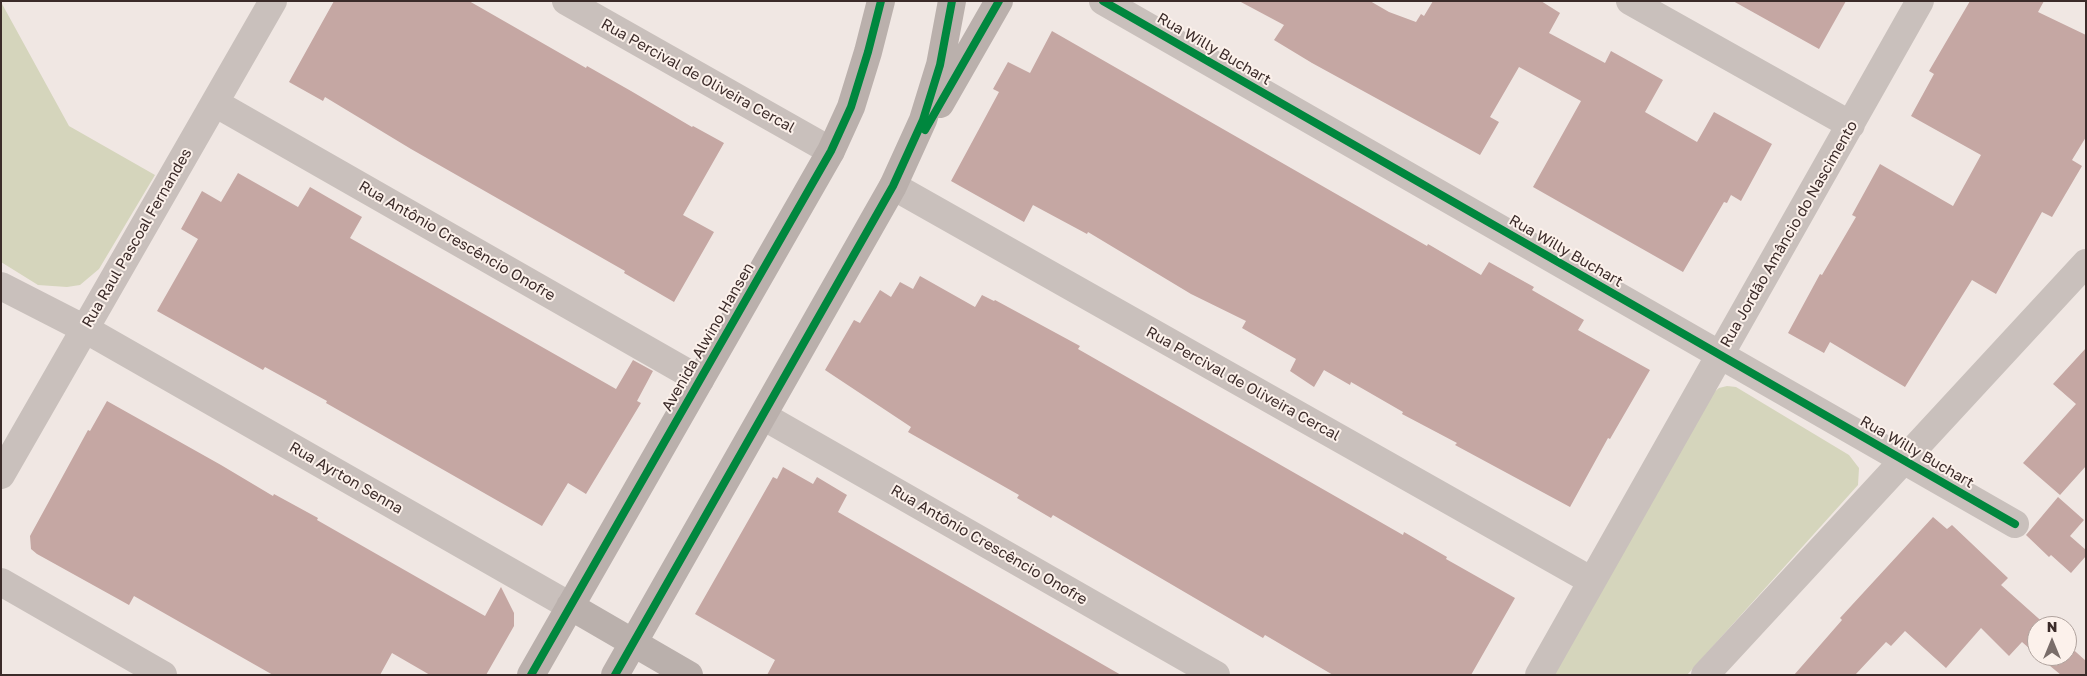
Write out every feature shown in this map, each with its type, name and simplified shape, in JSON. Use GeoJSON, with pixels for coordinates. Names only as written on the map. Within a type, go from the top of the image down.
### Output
{"type":"FeatureCollection","features":[{"type":"Feature","properties":{"kind":"street","name":"Rua Raul Pascoal Fernandes"},"geometry":{"type":"LineString","coordinates":[[1,475],[273,1]]}},
{"type":"Feature","properties":{"kind":"street","name":"Rua Percival de Oliveira Cercal"},"geometry":{"type":"LineString","coordinates":[[566,1],[831,151]]}},
{"type":"Feature","properties":{"kind":"street","name":"Avenida Alwino Hansen"},"geometry":{"type":"LineString","coordinates":[[531,675],[831,151],[851,107],[881,1]]}},
{"type":"Feature","properties":{"kind":"street"},"geometry":{"type":"LineString","coordinates":[[893,186],[926,111],[940,65],[952,1]]}},
{"type":"Feature","properties":{"kind":"street"},"geometry":{"type":"LineString","coordinates":[[615,675],[998,1]]}},
{"type":"Feature","properties":{"kind":"street","name":"Rua Willy Buchart"},"geometry":{"type":"LineString","coordinates":[[1102,1],[2015,524]]}},
{"type":"Feature","properties":{"kind":"street"},"geometry":{"type":"LineString","coordinates":[[1630,1],[1850,125]]}},
{"type":"Feature","properties":{"kind":"street","name":"Rua Jordão Amâncio do Nascimento"},"geometry":{"type":"LineString","coordinates":[[1539,675],[1920,1]]}},
{"type":"Feature","properties":{"kind":"street","name":"Rua Antônio Crescêncio Onofre"},"geometry":{"type":"LineString","coordinates":[[215,103],[700,380]]}},
{"type":"Feature","properties":{"kind":"street","name":"Rua Percival de Oliveira Cercal"},"geometry":{"type":"LineString","coordinates":[[893,186],[1592,582]]}},
{"type":"Feature","properties":{"kind":"street"},"geometry":{"type":"LineString","coordinates":[[1705,675],[2086,263]]}},
{"type":"Feature","properties":{"kind":"street","name":"Rua Ayrton Senna"},"geometry":{"type":"LineString","coordinates":[[1,286],[85,329],[689,675]]}},
{"type":"Feature","properties":{"kind":"street","name":"Rua Antônio Crescêncio Onofre"},"geometry":{"type":"LineString","coordinates":[[763,416],[1216,675]]}},
{"type":"Feature","properties":{"kind":"street"},"geometry":{"type":"LineString","coordinates":[[1,582],[163,675]]}},
{"type":"Feature","properties":{"kind":"green space"},"geometry":{"type":"Polygon","coordinates":[[[1,2],[69,126],[155,175],[99,269],[80,285],[67,287],[38,285],[1,262],[1,2]]]}},
{"type":"Feature","properties":{"kind":"green space"},"geometry":{"type":"Polygon","coordinates":[[[1727,386],[1736,387],[1849,455],[1859,468],[1858,485],[1687,675],[1551,675],[1712,394],[1719,388],[1727,386]]]}},
{"type":"Feature","properties":{"kind":"building"},"geometry":{"type":"Polygon","coordinates":[[[334,1],[469,1],[586,68],[587,66],[692,127],[724,143],[683,215],[714,232],[674,302],[624,273],[625,271],[411,149],[325,97],[323,101],[289,82],[334,1]]]}},
{"type":"Feature","properties":{"kind":"building"},"geometry":{"type":"Polygon","coordinates":[[[1239,1],[1370,1],[1389,12],[1416,22],[1421,14],[1424,16],[1433,1],[1541,1],[1560,13],[1549,33],[1605,63],[1611,51],[1663,80],[1645,112],[1697,142],[1714,112],[1772,144],[1741,201],[1731,195],[1727,203],[1724,202],[1683,272],[1533,187],[1581,101],[1519,67],[1490,117],[1499,122],[1480,155],[1312,63],[1274,40],[1284,25],[1239,1]]]}},
{"type":"Feature","properties":{"kind":"building"},"geometry":{"type":"Polygon","coordinates":[[[1733,1],[1846,1],[1819,49],[1733,1]]]}},
{"type":"Feature","properties":{"kind":"building"},"geometry":{"type":"Polygon","coordinates":[[[1970,1],[2044,1],[2038,12],[2086,35],[2086,137],[2072,160],[2082,166],[2052,217],[2042,212],[1996,294],[1972,280],[1905,387],[1830,342],[1824,353],[1788,333],[1820,274],[1822,275],[1856,217],[1852,215],[1880,164],[1953,206],[1981,155],[1911,116],[1934,74],[1929,71],[1970,1]]]}},
{"type":"Feature","properties":{"kind":"building"},"geometry":{"type":"Polygon","coordinates":[[[1052,31],[1481,275],[1489,262],[1534,287],[1532,290],[1584,320],[1578,330],[1650,370],[1610,439],[1608,438],[1570,507],[1455,445],[1457,443],[1402,414],[1403,412],[1351,382],[1350,385],[1324,370],[1314,387],[1290,371],[1296,359],[1242,328],[1246,321],[1191,294],[1088,232],[1087,234],[1033,205],[1024,222],[951,181],[999,92],[993,89],[1008,62],[1030,73],[1052,31]]]}},
{"type":"Feature","properties":{"kind":"building"},"geometry":{"type":"Polygon","coordinates":[[[238,173],[298,207],[310,187],[362,217],[350,238],[616,389],[633,360],[653,371],[637,401],[641,403],[586,494],[568,483],[542,526],[326,403],[327,401],[265,367],[263,370],[157,311],[198,239],[181,229],[202,191],[221,202],[238,173]]]}},
{"type":"Feature","properties":{"kind":"building"},"geometry":{"type":"Polygon","coordinates":[[[920,276],[975,307],[982,295],[995,300],[1080,346],[1078,349],[1403,535],[1404,532],[1447,557],[1446,559],[1515,598],[1471,675],[1333,675],[1265,635],[1263,638],[1053,515],[1051,518],[1017,498],[1019,495],[908,432],[911,427],[825,370],[854,320],[860,323],[880,290],[891,297],[900,282],[913,289],[920,276]]]}},
{"type":"Feature","properties":{"kind":"building"},"geometry":{"type":"Polygon","coordinates":[[[2086,348],[2086,466],[2060,495],[2023,463],[2076,404],[2053,384],[2086,348]]]}},
{"type":"Feature","properties":{"kind":"building"},"geometry":{"type":"Polygon","coordinates":[[[107,401],[273,496],[274,494],[318,518],[317,520],[485,616],[501,587],[514,613],[514,626],[486,675],[430,675],[392,653],[380,675],[273,675],[134,596],[129,605],[37,554],[31,549],[30,536],[88,430],[90,431],[107,401]]]}},
{"type":"Feature","properties":{"kind":"building"},"geometry":{"type":"Polygon","coordinates":[[[783,467],[813,484],[817,477],[847,495],[838,512],[1121,675],[767,675],[775,660],[695,614],[773,477],[777,479],[783,467]]]}},
{"type":"Feature","properties":{"kind":"building"},"geometry":{"type":"Polygon","coordinates":[[[2058,497],[2084,520],[2070,536],[2086,550],[2086,556],[2071,573],[2051,555],[2049,557],[2026,535],[2058,497]]]}},
{"type":"Feature","properties":{"kind":"building"},"geometry":{"type":"Polygon","coordinates":[[[1933,517],[1947,529],[1952,525],[2008,578],[2001,585],[2036,616],[2027,616],[2027,646],[2022,642],[2009,656],[1981,628],[1946,668],[1905,631],[1891,646],[1886,642],[1855,675],[1794,675],[1842,620],[1840,618],[1933,517]]]}},
{"type":"Feature","properties":{"kind":"building"},"geometry":{"type":"Polygon","coordinates":[[[2077,653],[2086,661],[2086,675],[2061,675],[2050,666],[2077,666],[2077,653]]]}},
{"type":"Feature","properties":{"kind":"cycle path"},"geometry":{"type":"LineString","coordinates":[[531,675],[831,151],[851,107],[881,1]]}},
{"type":"Feature","properties":{"kind":"cycle path"},"geometry":{"type":"LineString","coordinates":[[615,675],[893,186],[923,120],[940,65],[952,1]]}},
{"type":"Feature","properties":{"kind":"cycle path"},"geometry":{"type":"LineString","coordinates":[[925,130],[999,1]]}},
{"type":"Feature","properties":{"kind":"cycle path"},"geometry":{"type":"LineString","coordinates":[[1103,1],[2015,524]]}}]}
